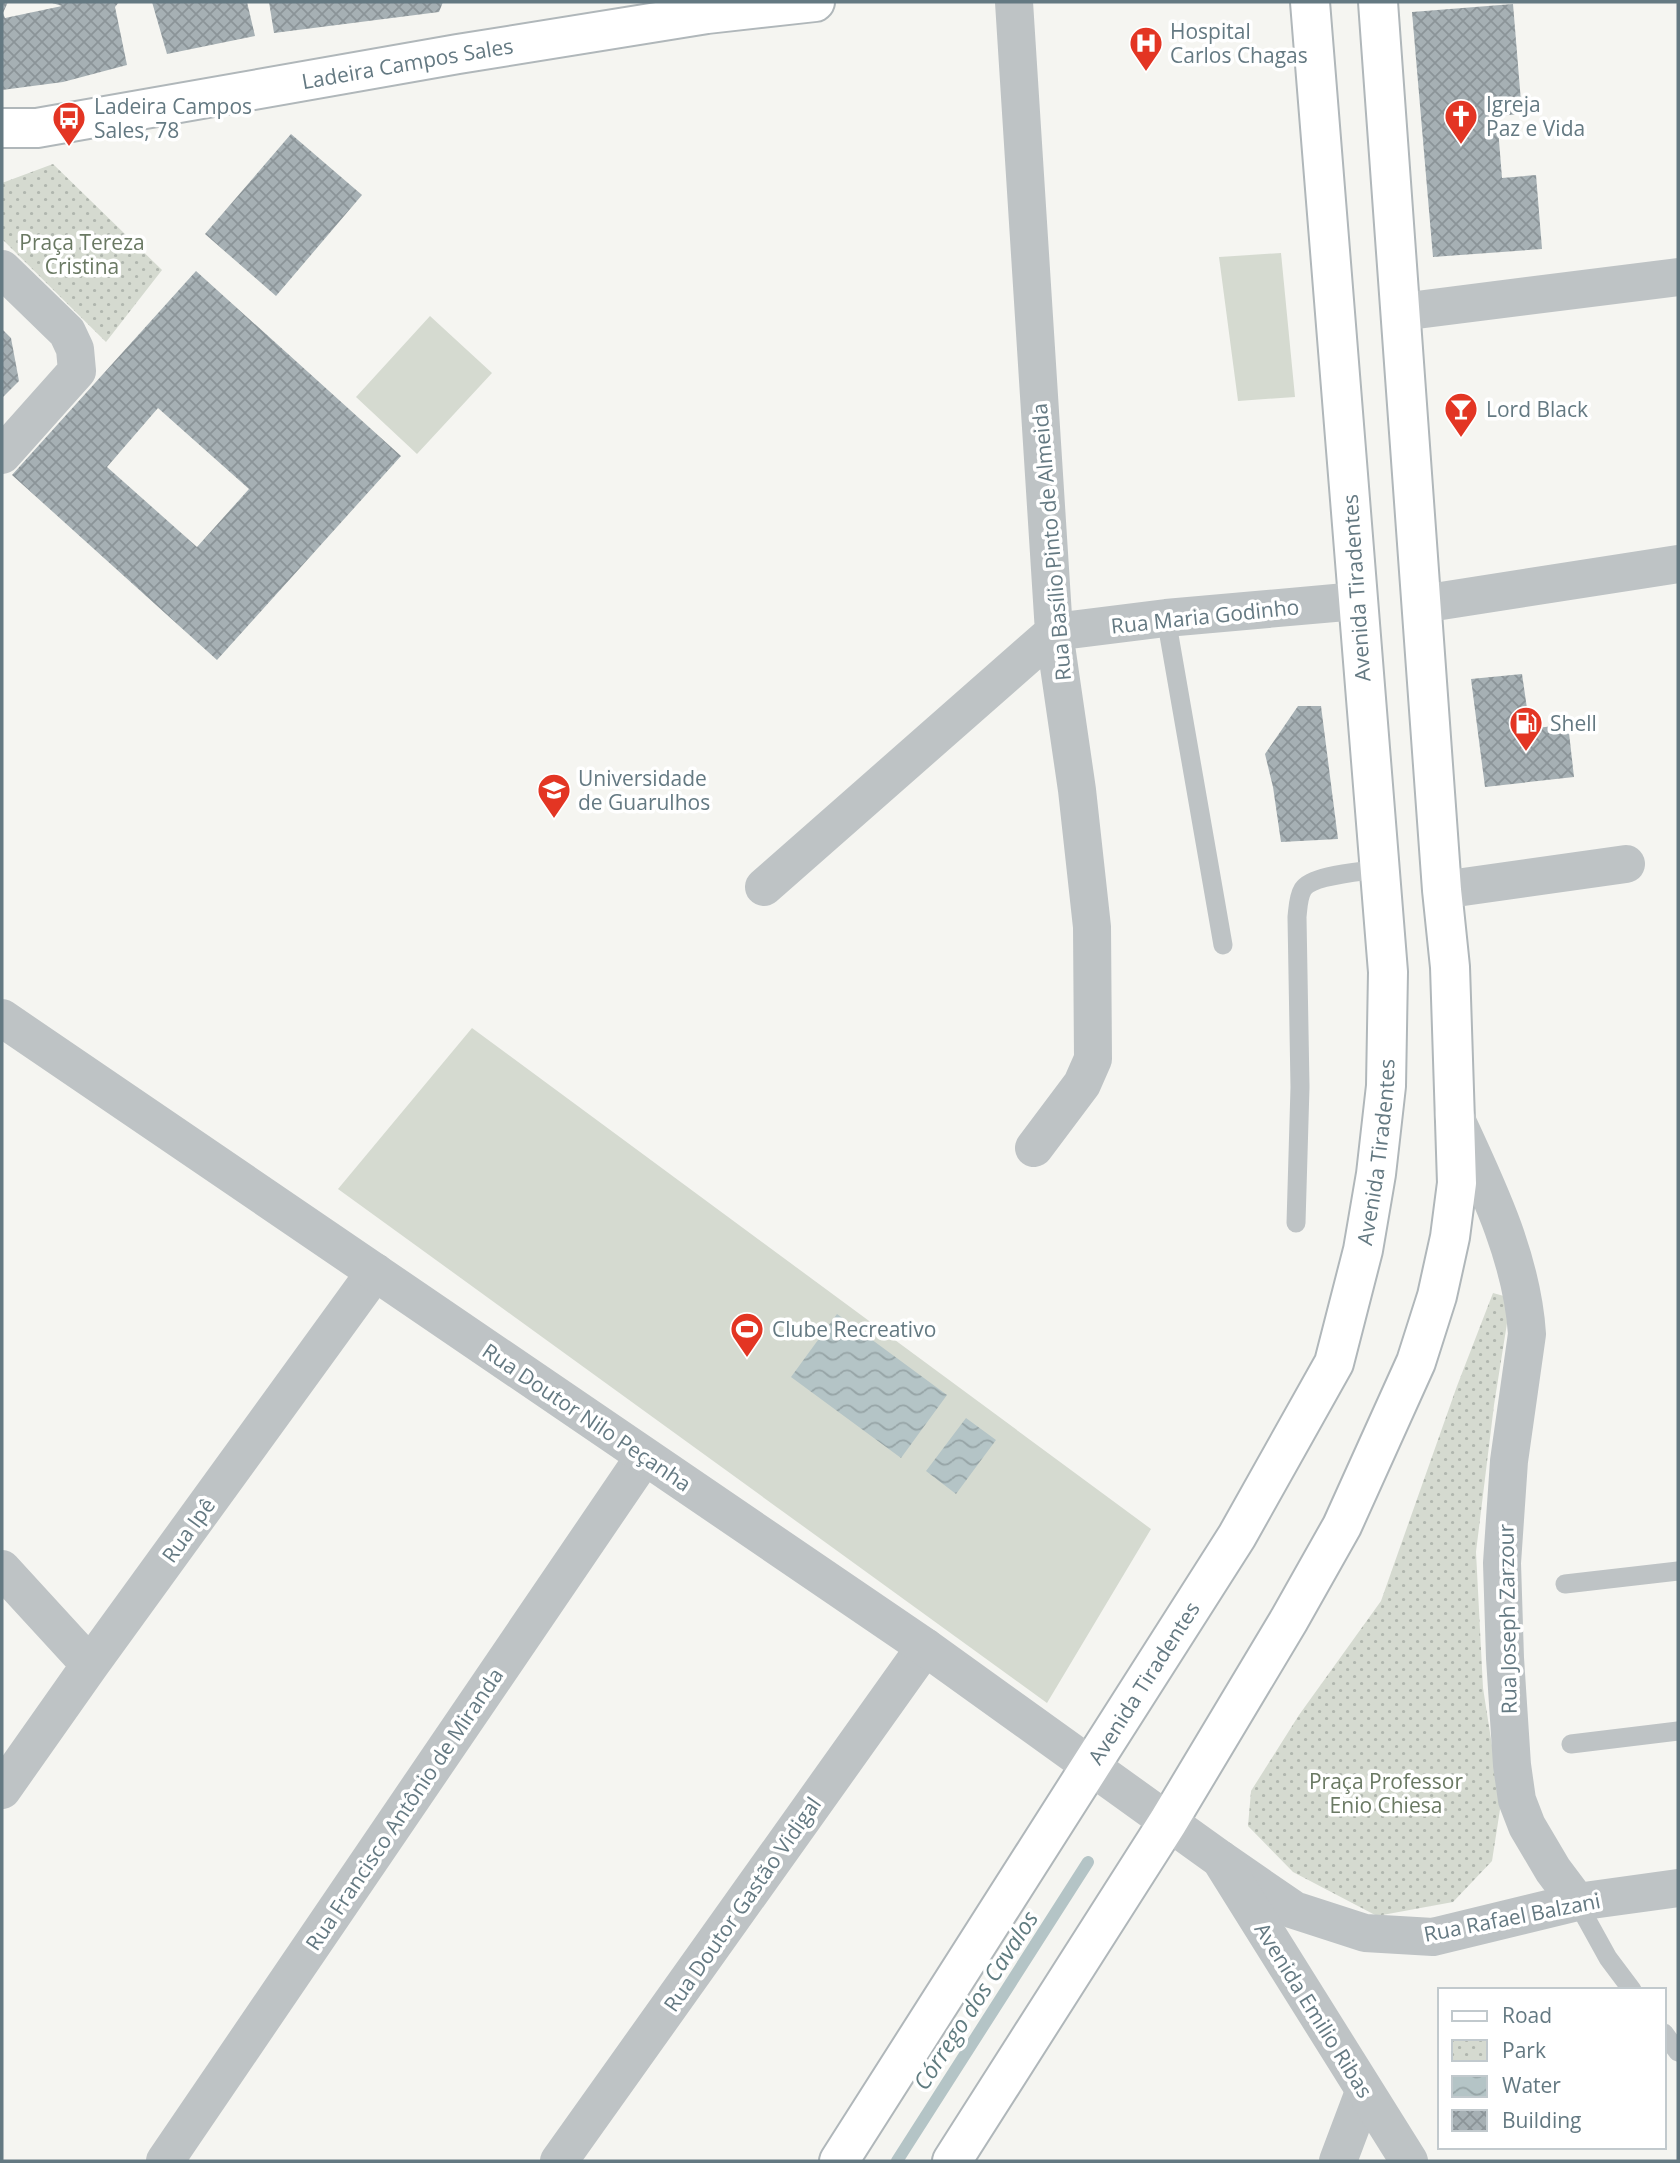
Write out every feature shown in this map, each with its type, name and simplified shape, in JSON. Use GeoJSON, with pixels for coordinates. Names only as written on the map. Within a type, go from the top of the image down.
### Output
{"type":"FeatureCollection","features":[{"type":"Feature","properties":{"kind":"main road","name":"Ladeira Campos Sales"},"geometry":{"type":"LineString","coordinates":[[2,128],[37,128],[714,8],[815,2]]}},
{"type":"Feature","properties":{"kind":"main road","name":"Avenida Tiradentes"},"geometry":{"type":"LineString","coordinates":[[839,2161],[1237,1536],[1334,1363],[1363,1250],[1376,1174],[1386,1086],[1388,972],[1310,2]]}},
{"type":"Feature","properties":{"kind":"main road"},"geometry":{"type":"LineString","coordinates":[[952,2161],[1168,1822],[1342,1526],[1416,1362],[1437,1296],[1450,1237],[1457,1183],[1450,967],[1442,890],[1378,2]]}},
{"type":"Feature","properties":{"kind":"street","name":"Rua Basílio Pinto de Almeida"},"geometry":{"type":"LineString","coordinates":[[1014,2],[1054,632],[1077,790],[1092,927],[1094,1029],[1093,1059],[1082,1084],[1034,1147]]}},
{"type":"Feature","properties":{"kind":"street"},"geometry":{"type":"LineString","coordinates":[[2,269],[66,332],[75,349],[78,371],[2,455]]}},
{"type":"Feature","properties":{"kind":"street"},"geometry":{"type":"LineString","coordinates":[[1401,312],[1678,276]]}},
{"type":"Feature","properties":{"kind":"street"},"geometry":{"type":"LineString","coordinates":[[1422,604],[1678,564]]}},
{"type":"Feature","properties":{"kind":"street","name":"Rua Maria Godinho"},"geometry":{"type":"LineString","coordinates":[[1054,632],[1166,618],[1357,601]]}},
{"type":"Feature","properties":{"kind":"street"},"geometry":{"type":"LineString","coordinates":[[764,887],[1054,632]]}},
{"type":"Feature","properties":{"kind":"street"},"geometry":{"type":"LineString","coordinates":[[1442,890],[1626,864]]}},
{"type":"Feature","properties":{"kind":"street","name":"Rua Doutor Nilo Peçanha"},"geometry":{"type":"LineString","coordinates":[[2,1018],[925,1647],[1168,1822]]}},
{"type":"Feature","properties":{"kind":"street","name":"Rua Joseph Zarzour"},"geometry":{"type":"LineString","coordinates":[[1454,1115],[1507,1240],[1522,1289],[1527,1334],[1509,1461],[1502,1563],[1505,1658],[1517,1800],[1527,1826],[1547,1861],[1577,1902]]}},
{"type":"Feature","properties":{"kind":"street"},"geometry":{"type":"LineString","coordinates":[[1450,1237],[1489,1231],[1507,1240]]}},
{"type":"Feature","properties":{"kind":"street","name":"Rua Ipê"},"geometry":{"type":"LineString","coordinates":[[2,1790],[375,1272]]}},
{"type":"Feature","properties":{"kind":"street","name":"Rua Francisco Antônio de Miranda"},"geometry":{"type":"LineString","coordinates":[[165,2161],[644,1457]]}},
{"type":"Feature","properties":{"kind":"street"},"geometry":{"type":"LineString","coordinates":[[2,1569],[90,1665]]}},
{"type":"Feature","properties":{"kind":"street","name":"Rua Doutor Gastão Vidigal"},"geometry":{"type":"LineString","coordinates":[[559,2161],[925,1647]]}},
{"type":"Feature","properties":{"kind":"street","name":"Rua Rafael Balzani"},"geometry":{"type":"LineString","coordinates":[[1168,1822],[1294,1910],[1365,1933],[1433,1937],[1577,1902],[1678,1888]]}},
{"type":"Feature","properties":{"kind":"street","name":"Avenida Emilio Ribas"},"geometry":{"type":"LineString","coordinates":[[1220,1859],[1409,2161]]}},
{"type":"Feature","properties":{"kind":"street"},"geometry":{"type":"LineString","coordinates":[[1338,2161],[1364,2092]]}},
{"type":"Feature","properties":{"kind":"lane"},"geometry":{"type":"LineString","coordinates":[[1166,618],[1223,945]]}},
{"type":"Feature","properties":{"kind":"lane"},"geometry":{"type":"LineString","coordinates":[[1296,1223],[1300,1087],[1299,898],[1303,889],[1315,880],[1378,869]]}},
{"type":"Feature","properties":{"kind":"lane"},"geometry":{"type":"LineString","coordinates":[[1565,1584],[1678,1571]]}},
{"type":"Feature","properties":{"kind":"lane"},"geometry":{"type":"LineString","coordinates":[[1571,1744],[1678,1731]]}},
{"type":"Feature","properties":{"kind":"lane"},"geometry":{"type":"LineString","coordinates":[[1577,1902],[1608,1958],[1630,1988]]}},
{"type":"Feature","properties":{"kind":"lane"},"geometry":{"type":"LineString","coordinates":[[1666,2036],[1678,2052]]}},
{"type":"Feature","properties":{"kind":"green space","name":"Praça Tereza Cristina"},"geometry":{"type":"Polygon","coordinates":[[[53,164],[162,270],[106,342],[2,239],[2,183],[53,164]]]}},
{"type":"Feature","properties":{"kind":"green space"},"geometry":{"type":"Polygon","coordinates":[[[1281,253],[1295,397],[1238,401],[1219,257],[1281,253]]]}},
{"type":"Feature","properties":{"kind":"green space"},"geometry":{"type":"Polygon","coordinates":[[[430,316],[492,373],[417,454],[356,397],[430,316]]]}},
{"type":"Feature","properties":{"kind":"green space","name":"Clube Recreativo"},"geometry":{"type":"Polygon","coordinates":[[[472,1028],[1151,1529],[1047,1703],[338,1189],[472,1028]]]}},
{"type":"Feature","properties":{"kind":"green space","name":"Praça Professor Enio Chiesa"},"geometry":{"type":"Polygon","coordinates":[[[1493,1293],[1511,1298],[1494,1405],[1476,1552],[1483,1688],[1501,1803],[1492,1861],[1453,1902],[1377,1916],[1293,1872],[1248,1826],[1251,1791],[1299,1715],[1381,1601],[1493,1293]]]}},
{"type":"Feature","properties":{"kind":"water"},"geometry":{"type":"Polygon","coordinates":[[[837,1314],[947,1395],[901,1458],[791,1377],[837,1314]]]}},
{"type":"Feature","properties":{"kind":"water"},"geometry":{"type":"Polygon","coordinates":[[[966,1418],[996,1440],[956,1494],[926,1471],[966,1418]]]}},
{"type":"Feature","properties":{"kind":"building"},"geometry":{"type":"Polygon","coordinates":[[[2,2],[8,2],[3,13],[5,18],[62,6],[49,2],[119,2],[115,7],[127,65],[63,82],[2,90],[2,2]]]}},
{"type":"Feature","properties":{"kind":"building"},"geometry":{"type":"Polygon","coordinates":[[[152,2],[247,2],[255,36],[167,54],[152,2]]]}},
{"type":"Feature","properties":{"kind":"building"},"geometry":{"type":"Polygon","coordinates":[[[269,2],[443,2],[439,12],[274,33],[269,2]]]}},
{"type":"Feature","properties":{"kind":"building","name":"Igreja Paz e Vida"},"geometry":{"type":"Polygon","coordinates":[[[1513,4],[1522,114],[1497,116],[1502,178],[1536,175],[1542,249],[1433,257],[1412,12],[1513,4]]]}},
{"type":"Feature","properties":{"kind":"building"},"geometry":{"type":"Polygon","coordinates":[[[291,134],[362,195],[276,296],[205,234],[291,134]]]}},
{"type":"Feature","properties":{"kind":"building"},"geometry":{"type":"Polygon","coordinates":[[[196,271],[401,456],[217,660],[12,475],[196,271]],[[158,408],[107,467],[197,547],[249,489],[158,408]]]}},
{"type":"Feature","properties":{"kind":"building"},"geometry":{"type":"Polygon","coordinates":[[[2,329],[11,338],[19,381],[2,398],[2,329]]]}},
{"type":"Feature","properties":{"kind":"building","name":"Shell"},"geometry":{"type":"Polygon","coordinates":[[[1522,674],[1530,729],[1568,724],[1574,777],[1485,787],[1471,679],[1522,674]]]}},
{"type":"Feature","properties":{"kind":"building"},"geometry":{"type":"Polygon","coordinates":[[[1298,706],[1321,706],[1338,839],[1281,842],[1265,754],[1298,706]]]}},
{"type":"Feature","properties":{"kind":"waterway","name":"Córrego dos Cavalos"},"geometry":{"type":"LineString","coordinates":[[897,2161],[1088,1862]]}},
{"type":"Feature","properties":{"kind":"place","name":"Hospital Carlos Chagas"},"geometry":{"type":"Point","coordinates":[1146,73]}},
{"type":"Feature","properties":{"kind":"place","name":"Igreja Paz e Vida"},"geometry":{"type":"Point","coordinates":[1461,146]}},
{"type":"Feature","properties":{"kind":"place","name":"Ladeira Campos Sales, 78"},"geometry":{"type":"Point","coordinates":[69,148]}},
{"type":"Feature","properties":{"kind":"place","name":"Lord Black"},"geometry":{"type":"Point","coordinates":[1461,439]}},
{"type":"Feature","properties":{"kind":"place","name":"Shell"},"geometry":{"type":"Point","coordinates":[1526,753]}},
{"type":"Feature","properties":{"kind":"place","name":"Universidade de Guarulhos"},"geometry":{"type":"Point","coordinates":[554,820]}},
{"type":"Feature","properties":{"kind":"place","name":"Clube Recreativo"},"geometry":{"type":"Point","coordinates":[747,1359]}}]}
